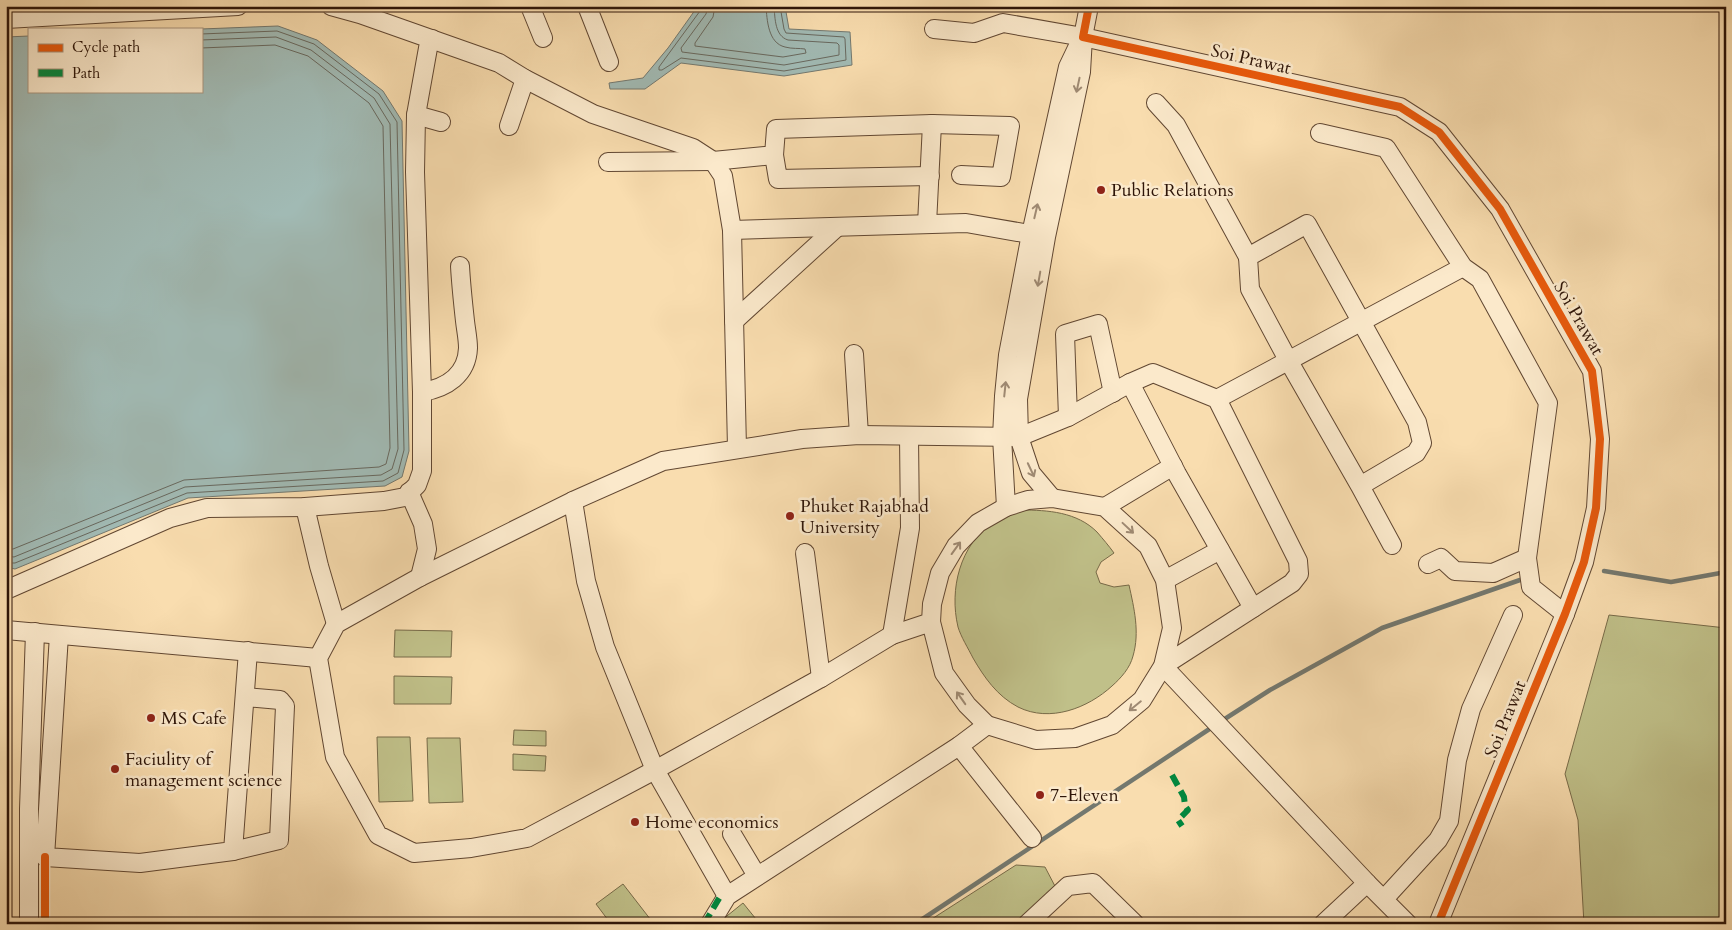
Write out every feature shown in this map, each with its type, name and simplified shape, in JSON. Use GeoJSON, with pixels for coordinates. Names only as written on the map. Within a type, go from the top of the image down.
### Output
{"type":"FeatureCollection","features":[{"type":"Feature","properties":{"kind":"street"},"geometry":{"type":"LineString","coordinates":[[6,19],[238,6]]}},
{"type":"Feature","properties":{"kind":"street"},"geometry":{"type":"LineString","coordinates":[[331,6],[360,14],[499,62],[525,79],[593,114],[693,148],[713,161],[723,176],[732,230],[737,448]]}},
{"type":"Feature","properties":{"kind":"street"},"geometry":{"type":"LineString","coordinates":[[530,6],[542,38]]}},
{"type":"Feature","properties":{"kind":"street"},"geometry":{"type":"LineString","coordinates":[[1006,507],[1011,437],[1018,399],[1038,235],[1068,67],[1083,37],[1089,6]]}},
{"type":"Feature","properties":{"kind":"street"},"geometry":{"type":"LineString","coordinates":[[589,7],[609,62]]}},
{"type":"Feature","properties":{"kind":"street"},"geometry":{"type":"LineString","coordinates":[[934,29],[974,33],[1005,15]]}},
{"type":"Feature","properties":{"kind":"street","name":"Soi Prawat"},"geometry":{"type":"LineString","coordinates":[[1005,15],[1083,37],[1400,107],[1439,132],[1500,208],[1592,371],[1600,439],[1596,508],[1584,562],[1438,924]]}},
{"type":"Feature","properties":{"kind":"street"},"geometry":{"type":"LineString","coordinates":[[6,590],[170,518],[207,508],[305,507],[384,501],[405,497],[417,485],[422,471],[422,392],[415,172],[416,115],[428,48],[432,39]]}},
{"type":"Feature","properties":{"kind":"street"},"geometry":{"type":"LineString","coordinates":[[509,126],[525,79]]}},
{"type":"Feature","properties":{"kind":"street"},"geometry":{"type":"LineString","coordinates":[[1156,103],[1176,125],[1248,257],[1250,289],[1392,545]]}},
{"type":"Feature","properties":{"kind":"street"},"geometry":{"type":"LineString","coordinates":[[416,115],[441,122]]}},
{"type":"Feature","properties":{"kind":"street"},"geometry":{"type":"LineString","coordinates":[[927,224],[932,124]]}},
{"type":"Feature","properties":{"kind":"street"},"geometry":{"type":"LineString","coordinates":[[930,176],[778,179],[774,155],[776,129],[932,124],[1010,126],[1002,177],[961,176]]}},
{"type":"Feature","properties":{"kind":"street"},"geometry":{"type":"LineString","coordinates":[[1320,133],[1386,148],[1463,267],[1480,279],[1548,403],[1527,558],[1531,587],[1564,614]]}},
{"type":"Feature","properties":{"kind":"street"},"geometry":{"type":"LineString","coordinates":[[608,162],[713,161],[774,155]]}},
{"type":"Feature","properties":{"kind":"street"},"geometry":{"type":"LineString","coordinates":[[732,230],[966,223],[1038,235]]}},
{"type":"Feature","properties":{"kind":"street"},"geometry":{"type":"LineString","coordinates":[[1248,257],[1307,224],[1417,422],[1422,443],[1416,453],[1360,486]]}},
{"type":"Feature","properties":{"kind":"street"},"geometry":{"type":"LineString","coordinates":[[734,321],[837,227]]}},
{"type":"Feature","properties":{"kind":"street"},"geometry":{"type":"LineString","coordinates":[[422,392],[436,390],[457,377],[465,363],[468,348],[460,266]]}},
{"type":"Feature","properties":{"kind":"street"},"geometry":{"type":"LineString","coordinates":[[1217,399],[1463,267]]}},
{"type":"Feature","properties":{"kind":"street"},"geometry":{"type":"LineString","coordinates":[[1068,418],[1065,334],[1098,324],[1113,393]]}},
{"type":"Feature","properties":{"kind":"street"},"geometry":{"type":"LineString","coordinates":[[854,354],[860,436]]}},
{"type":"Feature","properties":{"kind":"street"},"geometry":{"type":"LineString","coordinates":[[931,622],[892,635],[821,678],[527,838],[471,848],[414,853],[378,834],[335,757],[318,658],[336,624],[420,577],[573,501],[663,461],[802,439],[860,436],[1011,437],[1068,418],[1130,383],[1153,373],[1217,399],[1298,561],[1299,574],[1292,583],[1163,666]]}},
{"type":"Feature","properties":{"kind":"street"},"geometry":{"type":"LineString","coordinates":[[1130,383],[1253,608]]}},
{"type":"Feature","properties":{"kind":"street"},"geometry":{"type":"LineString","coordinates":[[892,635],[910,528],[909,436]]}},
{"type":"Feature","properties":{"kind":"street"},"geometry":{"type":"LineString","coordinates":[[1011,437],[1031,473],[1052,498]]}},
{"type":"Feature","properties":{"kind":"street"},"geometry":{"type":"LineString","coordinates":[[1105,507],[1174,466]]}},
{"type":"Feature","properties":{"kind":"street"},"geometry":{"type":"LineString","coordinates":[[410,492],[424,524],[427,549],[420,577]]}},
{"type":"Feature","properties":{"kind":"street"},"geometry":{"type":"LineString","coordinates":[[1052,498],[1105,507],[1148,546],[1165,580],[1172,628],[1163,666],[1142,700],[1112,725],[1075,738],[1036,740],[987,725],[967,705],[944,673],[931,622],[932,604],[940,573],[956,546],[978,523],[1006,507],[1028,500],[1052,498]]}},
{"type":"Feature","properties":{"kind":"street"},"geometry":{"type":"LineString","coordinates":[[573,501],[586,581],[605,647],[655,770],[727,896]]}},
{"type":"Feature","properties":{"kind":"street"},"geometry":{"type":"LineString","coordinates":[[305,507],[319,566],[336,624]]}},
{"type":"Feature","properties":{"kind":"street"},"geometry":{"type":"LineString","coordinates":[[1165,580],[1220,550]]}},
{"type":"Feature","properties":{"kind":"street"},"geometry":{"type":"LineString","coordinates":[[805,553],[821,678]]}},
{"type":"Feature","properties":{"kind":"street"},"geometry":{"type":"LineString","coordinates":[[1428,564],[1441,558],[1454,570],[1493,573],[1527,558]]}},
{"type":"Feature","properties":{"kind":"street"},"geometry":{"type":"LineString","coordinates":[[1384,899],[1438,840],[1449,821],[1457,760],[1471,709],[1513,615]]}},
{"type":"Feature","properties":{"kind":"street"},"geometry":{"type":"LineString","coordinates":[[6,630],[318,658]]}},
{"type":"Feature","properties":{"kind":"street"},"geometry":{"type":"LineString","coordinates":[[29,924],[29,809],[35,632]]}},
{"type":"Feature","properties":{"kind":"street"},"geometry":{"type":"LineString","coordinates":[[59,635],[45,857],[140,863],[233,851],[279,840],[285,706],[280,700],[245,698]]}},
{"type":"Feature","properties":{"kind":"street"},"geometry":{"type":"LineString","coordinates":[[233,851],[248,651]]}},
{"type":"Feature","properties":{"kind":"street"},"geometry":{"type":"LineString","coordinates":[[1163,666],[1408,924]]}},
{"type":"Feature","properties":{"kind":"street"},"geometry":{"type":"LineString","coordinates":[[710,924],[727,896],[959,746],[987,725]]}},
{"type":"Feature","properties":{"kind":"street"},"geometry":{"type":"LineString","coordinates":[[959,746],[1032,838]]}},
{"type":"Feature","properties":{"kind":"street"},"geometry":{"type":"LineString","coordinates":[[732,834],[757,876]]}},
{"type":"Feature","properties":{"kind":"street"},"geometry":{"type":"LineString","coordinates":[[1028,924],[1068,886],[1093,882],[1135,924]]}},
{"type":"Feature","properties":{"kind":"street"},"geometry":{"type":"LineString","coordinates":[[1323,924],[1367,883]]}},
{"type":"Feature","properties":{"kind":"green space"},"geometry":{"type":"Polygon","coordinates":[[[1021,510],[1062,514],[1071,516],[1089,525],[1114,553],[1101,562],[1096,572],[1100,583],[1114,587],[1129,585],[1136,629],[1135,647],[1130,665],[1119,680],[1102,694],[1080,707],[1068,711],[1043,714],[1030,712],[1010,703],[992,686],[982,672],[958,627],[955,598],[956,583],[965,555],[972,543],[993,522],[1021,510]]]}},
{"type":"Feature","properties":{"kind":"green space"},"geometry":{"type":"Polygon","coordinates":[[[1609,615],[1726,628],[1726,924],[1584,924],[1578,820],[1565,774],[1609,615]]]}},
{"type":"Feature","properties":{"kind":"green space"},"geometry":{"type":"Polygon","coordinates":[[[395,630],[452,631],[451,657],[394,657],[395,630]]]}},
{"type":"Feature","properties":{"kind":"green space"},"geometry":{"type":"Polygon","coordinates":[[[394,676],[452,677],[451,704],[394,704],[394,676]]]}},
{"type":"Feature","properties":{"kind":"green space"},"geometry":{"type":"Polygon","coordinates":[[[514,730],[546,731],[546,746],[513,745],[514,730]]]}},
{"type":"Feature","properties":{"kind":"green space"},"geometry":{"type":"Polygon","coordinates":[[[377,737],[410,737],[413,801],[379,802],[377,737]]]}},
{"type":"Feature","properties":{"kind":"green space"},"geometry":{"type":"Polygon","coordinates":[[[427,738],[460,738],[463,802],[429,803],[427,738]]]}},
{"type":"Feature","properties":{"kind":"green space"},"geometry":{"type":"Polygon","coordinates":[[[513,754],[546,756],[545,771],[513,770],[513,754]]]}},
{"type":"Feature","properties":{"kind":"green space"},"geometry":{"type":"Polygon","coordinates":[[[1016,865],[1045,867],[1057,890],[1019,924],[924,924],[1016,865]]]}},
{"type":"Feature","properties":{"kind":"green space"},"geometry":{"type":"Polygon","coordinates":[[[623,884],[654,924],[611,924],[596,904],[623,884]]]}},
{"type":"Feature","properties":{"kind":"green space"},"geometry":{"type":"Polygon","coordinates":[[[743,903],[760,924],[717,924],[743,903]]]}},
{"type":"Feature","properties":{"kind":"water"},"geometry":{"type":"Polygon","coordinates":[[[698,6],[785,6],[789,29],[850,32],[852,65],[784,76],[681,63],[645,89],[610,89],[609,83],[643,78],[668,48],[698,6]]]}},
{"type":"Feature","properties":{"kind":"water"},"geometry":{"type":"Polygon","coordinates":[[[278,26],[317,40],[383,91],[402,121],[409,451],[402,477],[385,486],[188,498],[15,569],[6,567],[6,37],[28,36],[28,92],[202,92],[202,29],[278,26]]]}},
{"type":"Feature","properties":{"kind":"waterway"},"geometry":{"type":"LineString","coordinates":[[1604,571],[1671,582],[1726,572]]}},
{"type":"Feature","properties":{"kind":"waterway"},"geometry":{"type":"LineString","coordinates":[[1220,722],[1270,690],[1382,628],[1520,580]]}},
{"type":"Feature","properties":{"kind":"waterway"},"geometry":{"type":"LineString","coordinates":[[915,924],[1214,726]]}},
{"type":"Feature","properties":{"kind":"marked path"},"geometry":{"type":"LineString","coordinates":[[1172,775],[1184,797],[1185,806],[1188,810],[1178,820],[1182,826]]}},
{"type":"Feature","properties":{"kind":"marked path"},"geometry":{"type":"LineString","coordinates":[[704,924],[721,895]]}},
{"type":"Feature","properties":{"kind":"cycle path"},"geometry":{"type":"LineString","coordinates":[[1089,6],[1083,37],[1400,107],[1439,132],[1500,209],[1592,371],[1600,439],[1596,508],[1584,562],[1565,614],[1438,924]]}},
{"type":"Feature","properties":{"kind":"cycle path"},"geometry":{"type":"LineString","coordinates":[[45,857],[45,924]]}},
{"type":"Feature","properties":{"kind":"place","name":"Public Relations"},"geometry":{"type":"Point","coordinates":[1101,190]}},
{"type":"Feature","properties":{"kind":"place","name":"Phuket Rajabhad University"},"geometry":{"type":"Point","coordinates":[790,516]}},
{"type":"Feature","properties":{"kind":"place","name":"MS Cafe"},"geometry":{"type":"Point","coordinates":[151,718]}},
{"type":"Feature","properties":{"kind":"place","name":"Faciulity of management science"},"geometry":{"type":"Point","coordinates":[115,769]}},
{"type":"Feature","properties":{"kind":"place","name":"7-Eleven"},"geometry":{"type":"Point","coordinates":[1040,795]}},
{"type":"Feature","properties":{"kind":"place","name":"Home economics"},"geometry":{"type":"Point","coordinates":[635,822]}}]}
